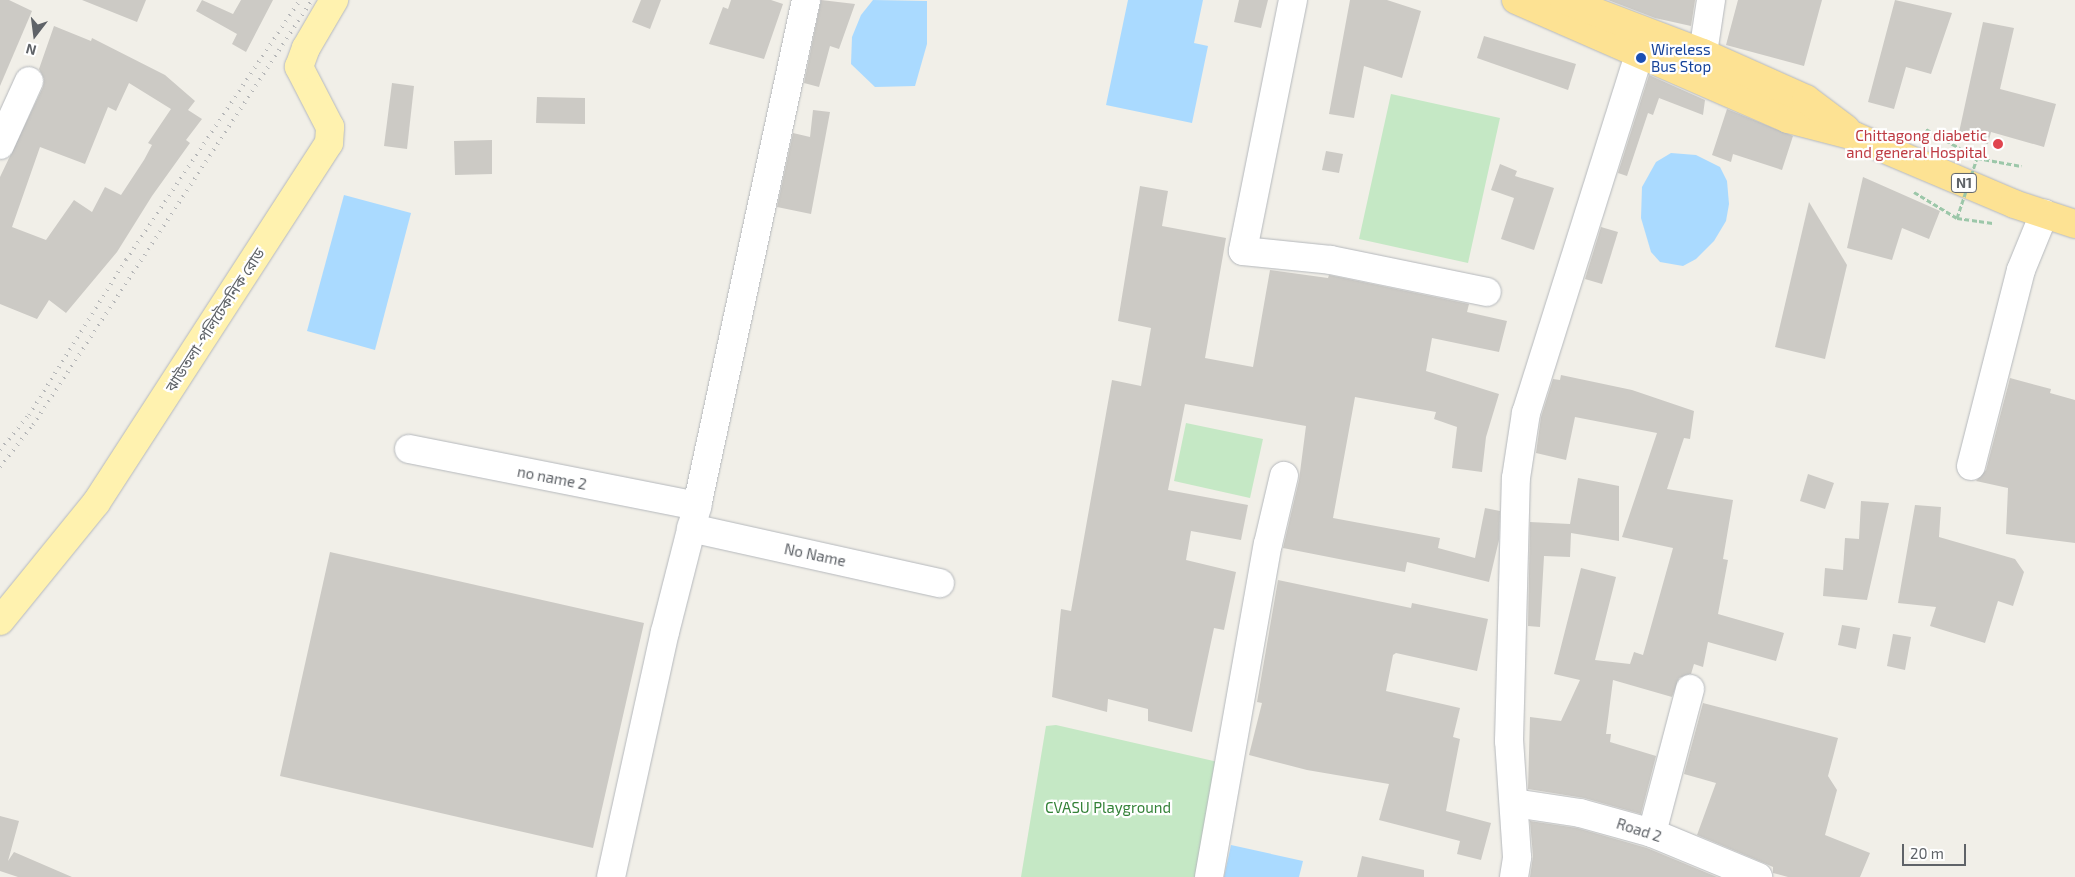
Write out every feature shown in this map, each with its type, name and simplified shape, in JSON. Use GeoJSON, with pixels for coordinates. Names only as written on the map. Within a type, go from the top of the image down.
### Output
{"type":"FeatureCollection","features":[{"type":"Feature","properties":{"kind":"highway","name":"N1"},"geometry":{"type":"LineString","coordinates":[[1516,0],[1788,119],[1854,136],[2044,214],[2075,224]]}},
{"type":"Feature","properties":{"kind":"highway","name":"N1"},"geometry":{"type":"LineString","coordinates":[[1564,0],[1703,53],[1806,99],[1854,136]]}},
{"type":"Feature","properties":{"kind":"main road","name":"ঝাউতলা-পলিটেকনিক রোড"},"geometry":{"type":"LineString","coordinates":[[0,621],[96,503],[330,143],[330,126],[299,67],[306,48],[334,0]]}},
{"type":"Feature","properties":{"kind":"street"},"geometry":{"type":"LineString","coordinates":[[611,877],[664,632],[694,517],[806,0]]}},
{"type":"Feature","properties":{"kind":"street"},"geometry":{"type":"LineString","coordinates":[[1293,0],[1243,251],[1331,260],[1486,292]]}},
{"type":"Feature","properties":{"kind":"street"},"geometry":{"type":"LineString","coordinates":[[1703,53],[1711,0]]}},
{"type":"Feature","properties":{"kind":"street"},"geometry":{"type":"LineString","coordinates":[[1514,877],[1514,803],[1509,741],[1516,478],[1526,413],[1639,55]]}},
{"type":"Feature","properties":{"kind":"street"},"geometry":{"type":"LineString","coordinates":[[0,145],[29,81]]}},
{"type":"Feature","properties":{"kind":"street"},"geometry":{"type":"LineString","coordinates":[[1971,466],[2021,270],[2044,214]]}},
{"type":"Feature","properties":{"kind":"street","name":"no name 2"},"geometry":{"type":"LineString","coordinates":[[409,449],[694,517]]}},
{"type":"Feature","properties":{"kind":"street"},"geometry":{"type":"LineString","coordinates":[[1209,877],[1268,544],[1284,476]]}},
{"type":"Feature","properties":{"kind":"street","name":"No Name"},"geometry":{"type":"LineString","coordinates":[[694,517],[940,583]]}},
{"type":"Feature","properties":{"kind":"street"},"geometry":{"type":"LineString","coordinates":[[1652,833],[1690,689]]}},
{"type":"Feature","properties":{"kind":"street","name":"Road 2"},"geometry":{"type":"LineString","coordinates":[[1514,803],[1580,813],[1652,833],[1758,877]]}},
{"type":"Feature","properties":{"kind":"path"},"geometry":{"type":"LineString","coordinates":[[1926,129],[1977,158],[2021,166]]}},
{"type":"Feature","properties":{"kind":"path"},"geometry":{"type":"LineString","coordinates":[[1957,218],[1977,158]]}},
{"type":"Feature","properties":{"kind":"path"},"geometry":{"type":"LineString","coordinates":[[1914,192],[1957,218],[2000,224]]}},
{"type":"Feature","properties":{"kind":"green space"},"geometry":{"type":"Polygon","coordinates":[[[1391,94],[1500,118],[1468,263],[1359,239],[1391,94]]]}},
{"type":"Feature","properties":{"kind":"green space"},"geometry":{"type":"Polygon","coordinates":[[[1186,423],[1263,439],[1250,498],[1174,481],[1186,423]]]}},
{"type":"Feature","properties":{"kind":"green space","name":"CVASU Playground"},"geometry":{"type":"Polygon","coordinates":[[[1056,725],[1218,762],[1199,877],[1021,877],[1046,726],[1056,725]]]}},
{"type":"Feature","properties":{"kind":"water"},"geometry":{"type":"Polygon","coordinates":[[[873,0],[927,1],[927,44],[915,86],[875,87],[851,64],[852,37],[861,15],[873,0]]]}},
{"type":"Feature","properties":{"kind":"water"},"geometry":{"type":"Polygon","coordinates":[[[1128,0],[1203,0],[1194,43],[1208,46],[1192,123],[1106,105],[1128,0]]]}},
{"type":"Feature","properties":{"kind":"water"},"geometry":{"type":"Polygon","coordinates":[[[1671,153],[1696,155],[1720,167],[1727,181],[1729,204],[1726,221],[1714,241],[1696,259],[1683,266],[1660,262],[1651,252],[1641,218],[1642,187],[1656,162],[1671,153]]]}},
{"type":"Feature","properties":{"kind":"water"},"geometry":{"type":"Polygon","coordinates":[[[344,195],[411,213],[375,350],[307,331],[344,195]]]}},
{"type":"Feature","properties":{"kind":"water"},"geometry":{"type":"Polygon","coordinates":[[[1231,845],[1303,861],[1299,877],[1224,877],[1231,845]]]}},
{"type":"Feature","properties":{"kind":"building"},"geometry":{"type":"Polygon","coordinates":[[[0,0],[9,0],[32,11],[0,86],[0,0]]]}},
{"type":"Feature","properties":{"kind":"building"},"geometry":{"type":"Polygon","coordinates":[[[82,0],[146,0],[137,22],[82,0]]]}},
{"type":"Feature","properties":{"kind":"building"},"geometry":{"type":"Polygon","coordinates":[[[202,0],[233,14],[241,0],[273,0],[246,52],[232,44],[237,34],[196,11],[202,0]]]}},
{"type":"Feature","properties":{"kind":"building"},"geometry":{"type":"Polygon","coordinates":[[[641,0],[661,0],[650,29],[632,22],[641,0]]]}},
{"type":"Feature","properties":{"kind":"building"},"geometry":{"type":"Polygon","coordinates":[[[731,0],[771,0],[783,4],[764,59],[709,44],[723,7],[728,9],[731,0]]]}},
{"type":"Feature","properties":{"kind":"building"},"geometry":{"type":"Polygon","coordinates":[[[821,0],[855,4],[839,49],[830,46],[819,87],[804,83],[821,0]]]}},
{"type":"Feature","properties":{"kind":"building"},"geometry":{"type":"Polygon","coordinates":[[[1239,0],[1268,0],[1261,28],[1234,22],[1239,0]]]}},
{"type":"Feature","properties":{"kind":"building"},"geometry":{"type":"Polygon","coordinates":[[[1350,0],[1387,0],[1421,11],[1402,78],[1364,66],[1354,118],[1329,114],[1350,0]]]}},
{"type":"Feature","properties":{"kind":"building"},"geometry":{"type":"Polygon","coordinates":[[[1608,0],[1695,0],[1691,26],[1655,18],[1608,0]]]}},
{"type":"Feature","properties":{"kind":"building"},"geometry":{"type":"Polygon","coordinates":[[[1738,0],[1822,0],[1804,66],[1726,45],[1738,0]]]}},
{"type":"Feature","properties":{"kind":"building"},"geometry":{"type":"Polygon","coordinates":[[[1895,0],[1952,13],[1931,74],[1906,67],[1894,109],[1868,102],[1895,0]]]}},
{"type":"Feature","properties":{"kind":"building"},"geometry":{"type":"Polygon","coordinates":[[[1983,22],[2014,28],[2000,89],[2056,104],[2044,147],[1991,132],[1988,144],[1958,137],[1983,22]]]}},
{"type":"Feature","properties":{"kind":"building"},"geometry":{"type":"Polygon","coordinates":[[[54,26],[91,41],[92,38],[165,75],[195,101],[188,110],[202,119],[186,140],[190,143],[152,196],[117,252],[66,313],[49,300],[37,319],[0,304],[0,177],[43,87],[44,79],[39,69],[54,26]],[[129,83],[116,111],[108,107],[85,164],[40,147],[12,227],[46,240],[74,200],[92,212],[105,187],[121,195],[152,145],[148,143],[171,109],[129,83]]]}},
{"type":"Feature","properties":{"kind":"building"},"geometry":{"type":"Polygon","coordinates":[[[1484,36],[1576,64],[1568,90],[1477,58],[1484,36]]]}},
{"type":"Feature","properties":{"kind":"building"},"geometry":{"type":"Polygon","coordinates":[[[1649,75],[1705,100],[1703,115],[1659,98],[1653,115],[1648,113],[1627,176],[1618,173],[1649,75]]]}},
{"type":"Feature","properties":{"kind":"building"},"geometry":{"type":"Polygon","coordinates":[[[392,83],[414,86],[407,149],[384,146],[392,83]]]}},
{"type":"Feature","properties":{"kind":"building"},"geometry":{"type":"Polygon","coordinates":[[[537,97],[585,98],[585,124],[536,123],[537,97]]]}},
{"type":"Feature","properties":{"kind":"building"},"geometry":{"type":"Polygon","coordinates":[[[1727,109],[1793,136],[1782,170],[1733,154],[1731,162],[1712,155],[1727,109]]]}},
{"type":"Feature","properties":{"kind":"building"},"geometry":{"type":"Polygon","coordinates":[[[813,110],[830,112],[811,214],[777,207],[793,133],[810,137],[813,110]]]}},
{"type":"Feature","properties":{"kind":"building"},"geometry":{"type":"Polygon","coordinates":[[[492,140],[492,174],[455,175],[454,141],[492,140]]]}},
{"type":"Feature","properties":{"kind":"building"},"geometry":{"type":"Polygon","coordinates":[[[1326,151],[1343,154],[1339,173],[1322,170],[1326,151]]]}},
{"type":"Feature","properties":{"kind":"building"},"geometry":{"type":"Polygon","coordinates":[[[1500,164],[1517,171],[1515,176],[1554,188],[1534,250],[1501,239],[1514,198],[1491,190],[1500,164]]]}},
{"type":"Feature","properties":{"kind":"building"},"geometry":{"type":"Polygon","coordinates":[[[1863,177],[1940,211],[1929,239],[1902,228],[1892,260],[1847,248],[1863,177]]]}},
{"type":"Feature","properties":{"kind":"building"},"geometry":{"type":"Polygon","coordinates":[[[1140,186],[1168,191],[1162,226],[1226,238],[1205,358],[1253,367],[1270,270],[1328,278],[1329,275],[1469,304],[1467,312],[1507,321],[1499,352],[1432,338],[1426,371],[1499,394],[1486,437],[1482,472],[1452,468],[1457,427],[1434,419],[1436,412],[1355,397],[1333,518],[1440,538],[1438,548],[1475,558],[1485,508],[1500,511],[1499,540],[1489,582],[1407,562],[1405,572],[1283,548],[1299,480],[1306,426],[1185,404],[1168,490],[1248,505],[1241,540],[1191,531],[1186,560],[1236,572],[1224,630],[1214,628],[1192,732],[1148,721],[1148,709],[1108,699],[1107,712],[1052,697],[1061,609],[1071,611],[1112,380],[1141,386],[1151,328],[1118,321],[1140,186]]]}},
{"type":"Feature","properties":{"kind":"building"},"geometry":{"type":"Polygon","coordinates":[[[1809,202],[1847,265],[1825,359],[1775,347],[1809,202]]]}},
{"type":"Feature","properties":{"kind":"building"},"geometry":{"type":"Polygon","coordinates":[[[1601,227],[1618,232],[1602,284],[1585,279],[1601,227]]]}},
{"type":"Feature","properties":{"kind":"building"},"geometry":{"type":"Polygon","coordinates":[[[1561,375],[1632,390],[1694,411],[1690,439],[1684,438],[1667,489],[1733,500],[1723,559],[1728,560],[1718,614],[1784,633],[1776,661],[1708,642],[1703,667],[1694,664],[1691,674],[1679,678],[1672,697],[1613,680],[1606,734],[1611,734],[1610,742],[1656,756],[1641,814],[1584,798],[1528,789],[1530,717],[1561,721],[1580,680],[1554,674],[1581,568],[1616,577],[1595,660],[1630,664],[1634,652],[1643,655],[1673,548],[1622,537],[1657,433],[1575,417],[1566,460],[1536,453],[1541,417],[1553,379],[1560,380],[1561,375]]]}},
{"type":"Feature","properties":{"kind":"building"},"geometry":{"type":"Polygon","coordinates":[[[2010,378],[2051,389],[2050,393],[2075,400],[2075,543],[2006,534],[2008,488],[1976,481],[1986,470],[2010,378]]]}},
{"type":"Feature","properties":{"kind":"building"},"geometry":{"type":"Polygon","coordinates":[[[1808,474],[1834,483],[1825,509],[1800,501],[1808,474]]]}},
{"type":"Feature","properties":{"kind":"building"},"geometry":{"type":"Polygon","coordinates":[[[1578,478],[1619,486],[1619,541],[1571,533],[1570,557],[1544,556],[1540,627],[1528,626],[1530,522],[1570,524],[1578,478]]]}},
{"type":"Feature","properties":{"kind":"building"},"geometry":{"type":"Polygon","coordinates":[[[1861,501],[1889,503],[1867,600],[1823,596],[1825,568],[1843,570],[1845,538],[1859,539],[1861,501]]]}},
{"type":"Feature","properties":{"kind":"building"},"geometry":{"type":"Polygon","coordinates":[[[1915,505],[1941,507],[1939,537],[2015,559],[2024,572],[2013,606],[1998,601],[1985,643],[1930,626],[1936,607],[1898,603],[1915,505]]]}},
{"type":"Feature","properties":{"kind":"building"},"geometry":{"type":"Polygon","coordinates":[[[330,552],[644,623],[593,848],[280,776],[330,552]]]}},
{"type":"Feature","properties":{"kind":"building"},"geometry":{"type":"Polygon","coordinates":[[[1278,580],[1411,608],[1412,603],[1488,619],[1477,671],[1396,653],[1393,655],[1386,691],[1460,708],[1453,737],[1460,739],[1446,811],[1491,823],[1481,860],[1457,854],[1460,841],[1379,820],[1389,784],[1307,770],[1249,755],[1262,703],[1257,702],[1278,580]]]}},
{"type":"Feature","properties":{"kind":"building"},"geometry":{"type":"Polygon","coordinates":[[[1842,625],[1860,628],[1856,649],[1838,645],[1842,625]]]}},
{"type":"Feature","properties":{"kind":"building"},"geometry":{"type":"Polygon","coordinates":[[[1893,634],[1911,637],[1905,670],[1887,666],[1893,634]]]}},
{"type":"Feature","properties":{"kind":"building"},"geometry":{"type":"Polygon","coordinates":[[[1703,703],[1838,738],[1828,776],[1837,790],[1825,835],[1870,853],[1860,877],[1788,877],[1773,873],[1773,867],[1697,835],[1716,783],[1684,774],[1703,703]]]}},
{"type":"Feature","properties":{"kind":"building"},"geometry":{"type":"Polygon","coordinates":[[[0,816],[19,821],[8,861],[14,852],[72,877],[18,877],[0,871],[0,816]]]}},
{"type":"Feature","properties":{"kind":"building"},"geometry":{"type":"Polygon","coordinates":[[[1530,821],[1577,828],[1647,848],[1717,877],[1530,877],[1533,856],[1530,821]]]}},
{"type":"Feature","properties":{"kind":"building"},"geometry":{"type":"Polygon","coordinates":[[[1362,856],[1424,870],[1424,877],[1357,877],[1362,856]]]}},
{"type":"Feature","properties":{"kind":"railway"},"geometry":{"type":"LineString","coordinates":[[0,450],[29,415],[126,260],[300,0]]}},
{"type":"Feature","properties":{"kind":"railway"},"geometry":{"type":"LineString","coordinates":[[0,467],[33,425],[312,0]]}},
{"type":"Feature","properties":{"kind":"place","name":"Wireless Bus Stop"},"geometry":{"type":"Point","coordinates":[1641,58]}},
{"type":"Feature","properties":{"kind":"place","name":"Chittagong diabetic and general Hospital"},"geometry":{"type":"Point","coordinates":[1998,144]}}]}
